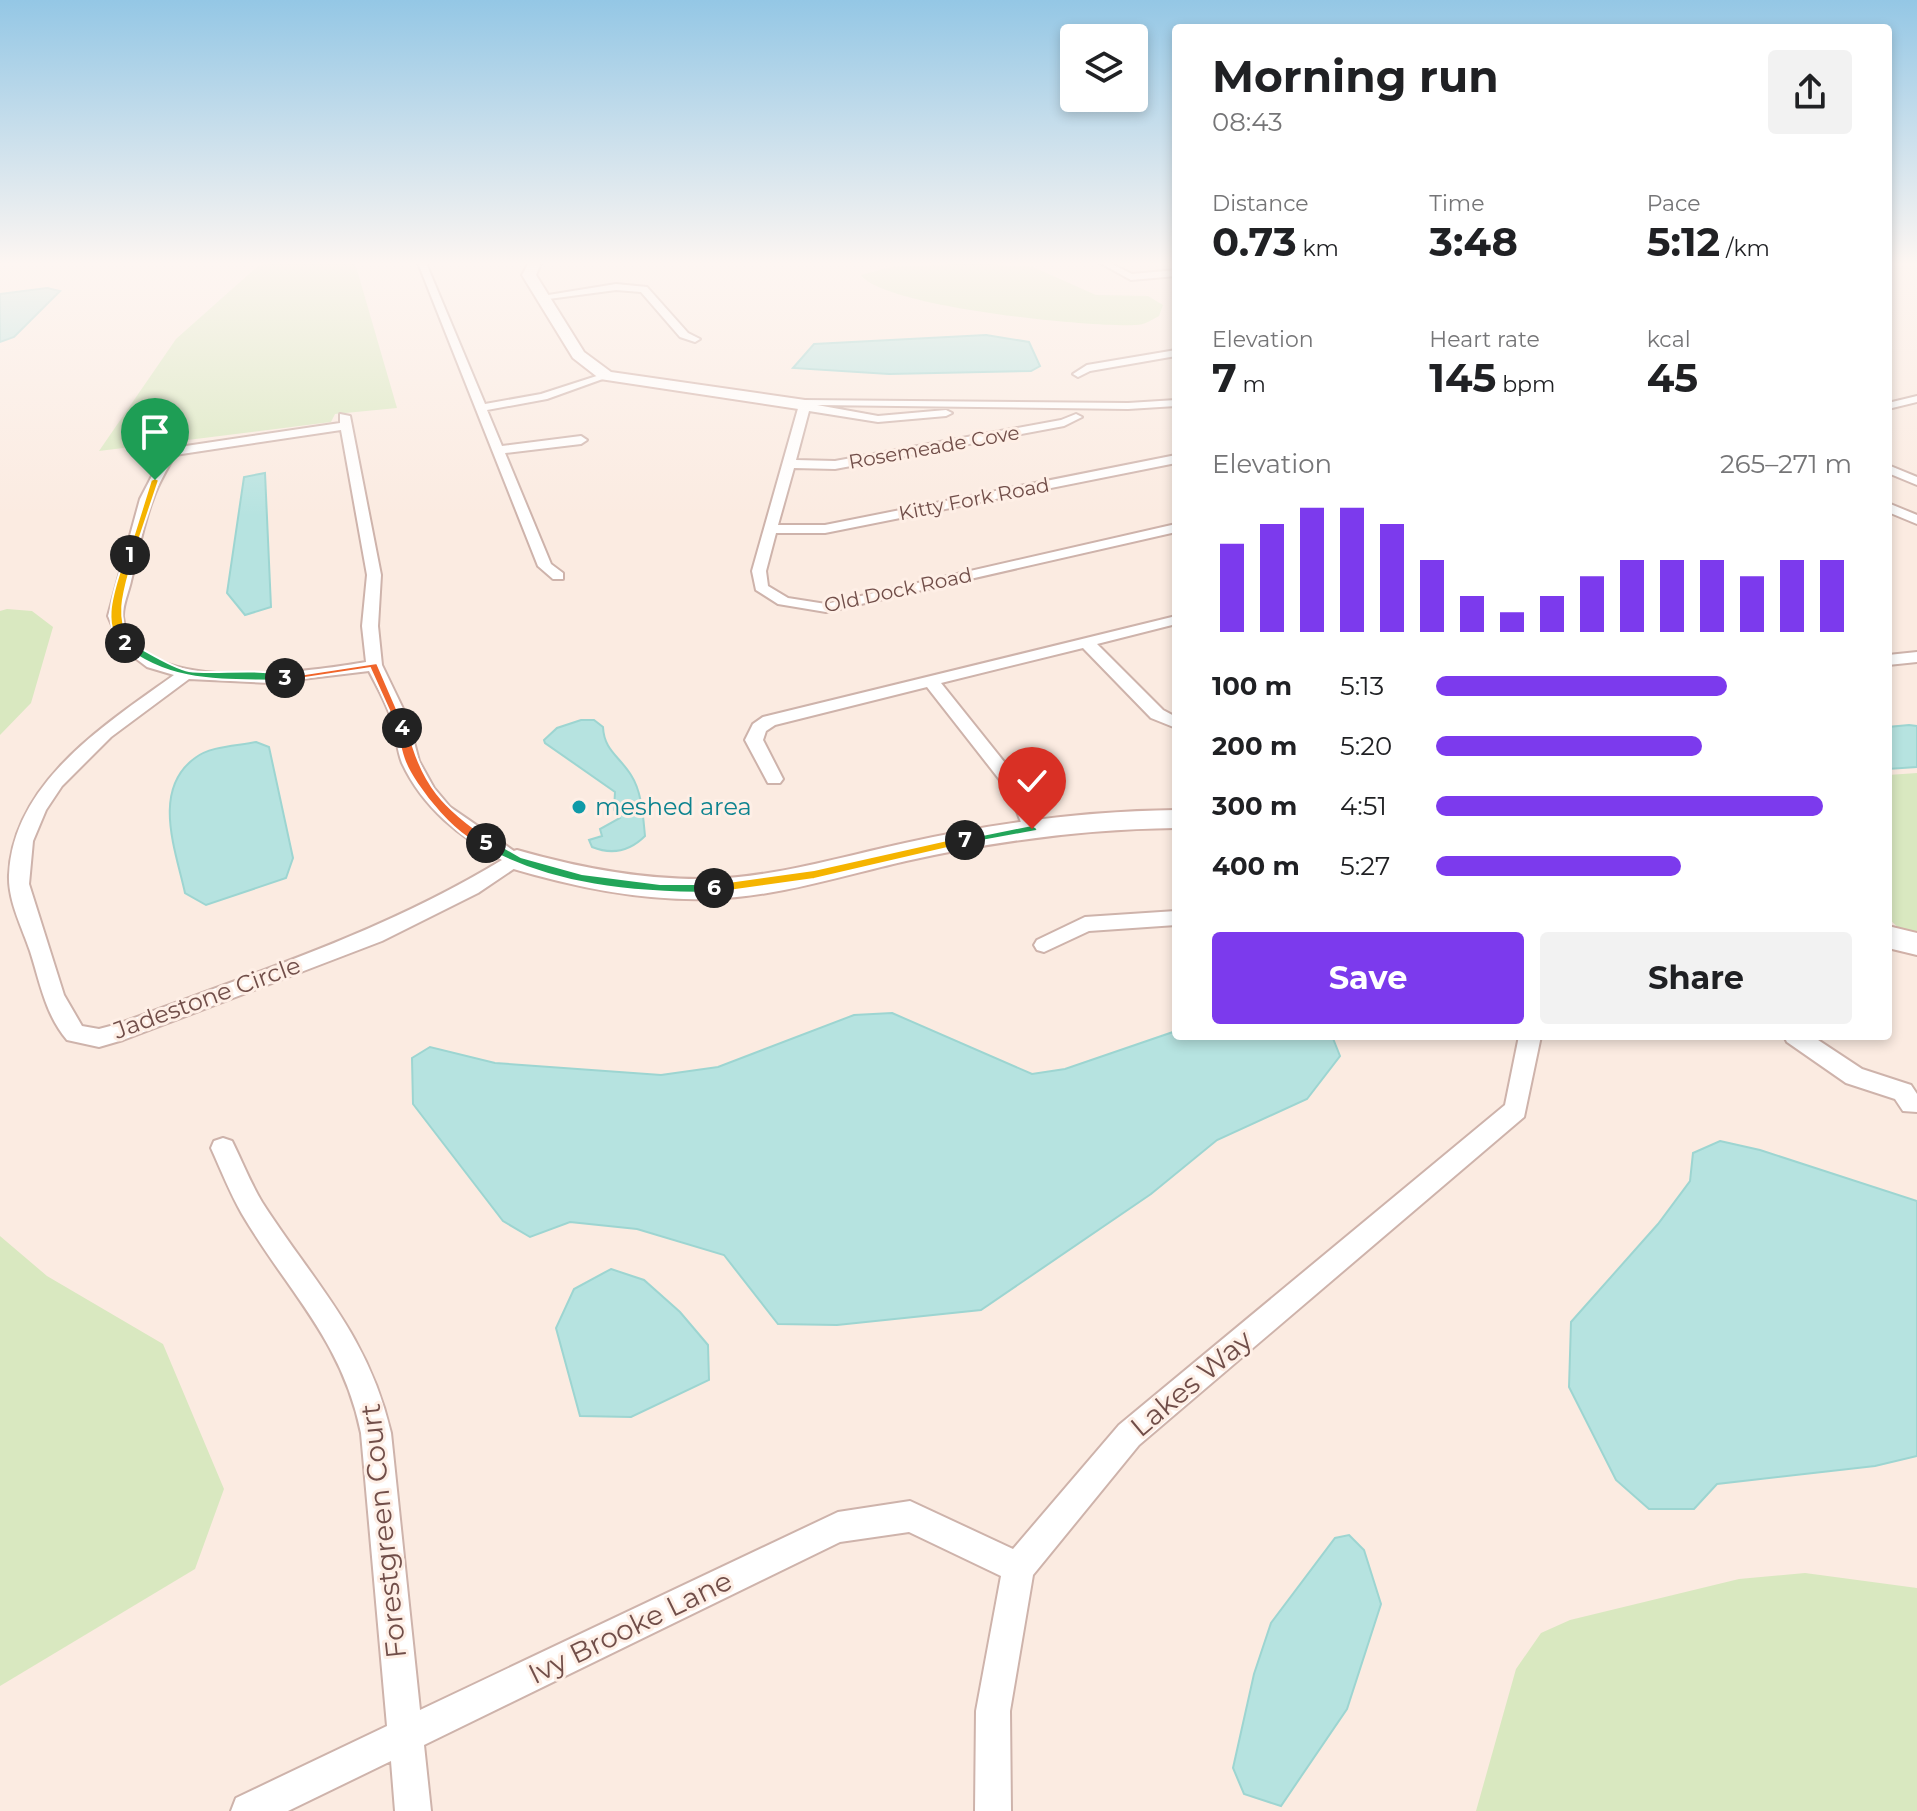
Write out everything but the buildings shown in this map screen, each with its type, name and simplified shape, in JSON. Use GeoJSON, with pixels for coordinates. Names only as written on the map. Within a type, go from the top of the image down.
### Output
{"type":"FeatureCollection","features":[{"type":"Feature","properties":{"kind":"street"},"geometry":{"type":"LineString","coordinates":[[456,348],[545,566],[558,576]]}},
{"type":"Feature","properties":{"kind":"street"},"geometry":{"type":"LineString","coordinates":[[573,348],[578,355],[606,376],[805,405],[842,416],[878,419],[935,415],[977,404]]}},
{"type":"Feature","properties":{"kind":"street"},"geometry":{"type":"LineString","coordinates":[[1078,374],[1087,368],[1172,354]]}},
{"type":"Feature","properties":{"kind":"street"},"geometry":{"type":"LineString","coordinates":[[480,408],[543,397],[606,376]]}},
{"type":"Feature","properties":{"kind":"street"},"geometry":{"type":"LineString","coordinates":[[1892,405],[1917,399]]}},
{"type":"Feature","properties":{"kind":"street"},"geometry":{"type":"LineString","coordinates":[[805,405],[808,402],[881,400],[977,404],[1172,403]]}},
{"type":"Feature","properties":{"kind":"street","name":"Old Dock Road"},"geometry":{"type":"LineString","coordinates":[[805,405],[759,571],[761,587],[771,597],[797,605],[826,608],[1172,529]]}},
{"type":"Feature","properties":{"kind":"street","name":"Rosemeade Cove"},"geometry":{"type":"LineString","coordinates":[[790,464],[835,465],[1064,423],[1076,417]]}},
{"type":"Feature","properties":{"kind":"street"},"geometry":{"type":"LineString","coordinates":[[374,665],[309,677],[249,679],[186,674],[133,650],[120,635],[115,616],[146,499],[170,452],[345,421],[374,575],[370,626],[374,665],[400,719],[413,768],[427,791],[455,822],[517,860],[605,882],[660,888],[725,888],[802,877],[942,845],[1032,829],[1172,819]]}},
{"type":"Feature","properties":{"kind":"street"},"geometry":{"type":"LineString","coordinates":[[496,450],[560,439],[581,440]]}},
{"type":"Feature","properties":{"kind":"street","name":"Kitty Fork Road"},"geometry":{"type":"LineString","coordinates":[[772,529],[825,529],[1172,460]]}},
{"type":"Feature","properties":{"kind":"street"},"geometry":{"type":"LineString","coordinates":[[1892,471],[1917,481]]}},
{"type":"Feature","properties":{"kind":"street"},"geometry":{"type":"LineString","coordinates":[[1892,509],[1917,520]]}},
{"type":"Feature","properties":{"kind":"street"},"geometry":{"type":"LineString","coordinates":[[774,779],[755,744],[757,732],[765,723],[1172,621]]}},
{"type":"Feature","properties":{"kind":"street"},"geometry":{"type":"LineString","coordinates":[[1086,642],[1157,714],[1172,721]]}},
{"type":"Feature","properties":{"kind":"street"},"geometry":{"type":"LineString","coordinates":[[1892,660],[1917,657]]}},
{"type":"Feature","properties":{"kind":"street","name":"Jadestone Circle"},"geometry":{"type":"LineString","coordinates":[[186,674],[118,723],[76,761],[42,805],[24,844],[19,874],[23,901],[62,1016],[75,1034],[89,1038],[110,1035],[392,928],[455,899],[517,860]]}},
{"type":"Feature","properties":{"kind":"street"},"geometry":{"type":"LineString","coordinates":[[931,681],[1019,792],[1032,829]]}},
{"type":"Feature","properties":{"kind":"street"},"geometry":{"type":"LineString","coordinates":[[1044,945],[1085,924],[1172,918]]}},
{"type":"Feature","properties":{"kind":"street"},"geometry":{"type":"LineString","coordinates":[[1892,938],[1917,944]]}},
{"type":"Feature","properties":{"kind":"street","name":"Lakes Way"},"geometry":{"type":"LineString","coordinates":[[993,1811],[993,1711],[1018,1568],[1129,1435],[1516,1110],[1529,1040]]}},
{"type":"Feature","properties":{"kind":"street"},"geometry":{"type":"LineString","coordinates":[[1802,1040],[1854,1076],[1903,1092],[1911,1104]]}},
{"type":"Feature","properties":{"kind":"street","name":"Forestgreen Court"},"geometry":{"type":"LineString","coordinates":[[223,1148],[254,1212],[341,1336],[368,1391],[376,1433],[413,1811]]}},
{"type":"Feature","properties":{"kind":"street","name":"Ivy Brooke Lane"},"geometry":{"type":"LineString","coordinates":[[249,1811],[838,1527],[910,1516],[1018,1568]]}},
{"type":"Feature","properties":{"kind":"green space"},"geometry":{"type":"Polygon","coordinates":[[[170,348],[379,348],[397,408],[335,414],[331,422],[99,451],[170,348]]]}},
{"type":"Feature","properties":{"kind":"green space"},"geometry":{"type":"Polygon","coordinates":[[[0,611],[32,611],[53,627],[31,703],[0,735],[0,611]]]}},
{"type":"Feature","properties":{"kind":"green space"},"geometry":{"type":"Polygon","coordinates":[[[1917,773],[1917,945],[1892,922],[1892,775],[1917,773]]]}},
{"type":"Feature","properties":{"kind":"green space"},"geometry":{"type":"Polygon","coordinates":[[[0,1236],[47,1276],[163,1344],[224,1489],[195,1569],[0,1686],[0,1236]]]}},
{"type":"Feature","properties":{"kind":"green space"},"geometry":{"type":"Polygon","coordinates":[[[1805,1573],[1917,1588],[1917,1811],[1476,1811],[1516,1669],[1541,1633],[1570,1620],[1739,1579],[1805,1573]]]}},
{"type":"Feature","properties":{"kind":"water"},"geometry":{"type":"Polygon","coordinates":[[[811,348],[1032,348],[1040,366],[1031,371],[889,374],[793,368],[811,348]]]}},
{"type":"Feature","properties":{"kind":"water"},"geometry":{"type":"Polygon","coordinates":[[[265,473],[271,607],[245,615],[227,593],[244,477],[265,473]]]}},
{"type":"Feature","properties":{"kind":"water"},"geometry":{"type":"Polygon","coordinates":[[[581,720],[594,720],[603,727],[609,747],[638,789],[645,836],[627,848],[607,851],[592,847],[589,840],[602,836],[600,829],[620,818],[614,810],[615,792],[545,743],[544,740],[557,728],[581,720]]]}},
{"type":"Feature","properties":{"kind":"water"},"geometry":{"type":"Polygon","coordinates":[[[1917,726],[1917,767],[1892,769],[1892,727],[1917,726]]]}},
{"type":"Feature","properties":{"kind":"water"},"geometry":{"type":"Polygon","coordinates":[[[256,742],[269,747],[293,858],[286,878],[206,905],[185,893],[170,822],[174,787],[182,771],[201,754],[256,742]]]}},
{"type":"Feature","properties":{"kind":"water"},"geometry":{"type":"Polygon","coordinates":[[[892,1013],[1032,1074],[1065,1069],[1172,1032],[1172,1040],[1334,1040],[1340,1056],[1307,1099],[1217,1140],[1151,1194],[981,1310],[837,1325],[778,1324],[724,1255],[637,1229],[570,1222],[530,1237],[503,1221],[413,1104],[412,1058],[430,1047],[495,1063],[661,1075],[718,1067],[854,1015],[892,1013]]]}},
{"type":"Feature","properties":{"kind":"water"},"geometry":{"type":"Polygon","coordinates":[[[1720,1141],[1760,1150],[1917,1201],[1917,1456],[1875,1466],[1717,1484],[1694,1509],[1649,1509],[1616,1480],[1569,1387],[1571,1322],[1658,1224],[1690,1181],[1693,1153],[1720,1141]]]}},
{"type":"Feature","properties":{"kind":"water"},"geometry":{"type":"Polygon","coordinates":[[[611,1269],[644,1280],[680,1312],[708,1345],[709,1380],[631,1417],[580,1416],[556,1328],[574,1289],[611,1269]]]}},
{"type":"Feature","properties":{"kind":"water"},"geometry":{"type":"Polygon","coordinates":[[[1349,1535],[1364,1550],[1381,1604],[1347,1709],[1281,1806],[1244,1794],[1233,1768],[1254,1674],[1271,1623],[1335,1538],[1349,1535]]]}},
{"type":"Feature","properties":{"kind":"place","name":"meshed area"},"geometry":{"type":"Point","coordinates":[579,807]}},
{"type":"Feature","properties":{"kind":"route"},"geometry":{"type":"LineString","coordinates":[[155,480],[146,499],[115,606],[116,626],[127,645],[146,659],[186,674],[249,679],[309,677],[374,665],[400,719],[413,768],[427,791],[455,822],[517,860],[559,873],[605,882],[660,888],[712,888],[764,884],[814,875],[942,845],[1032,829]]}}]}
